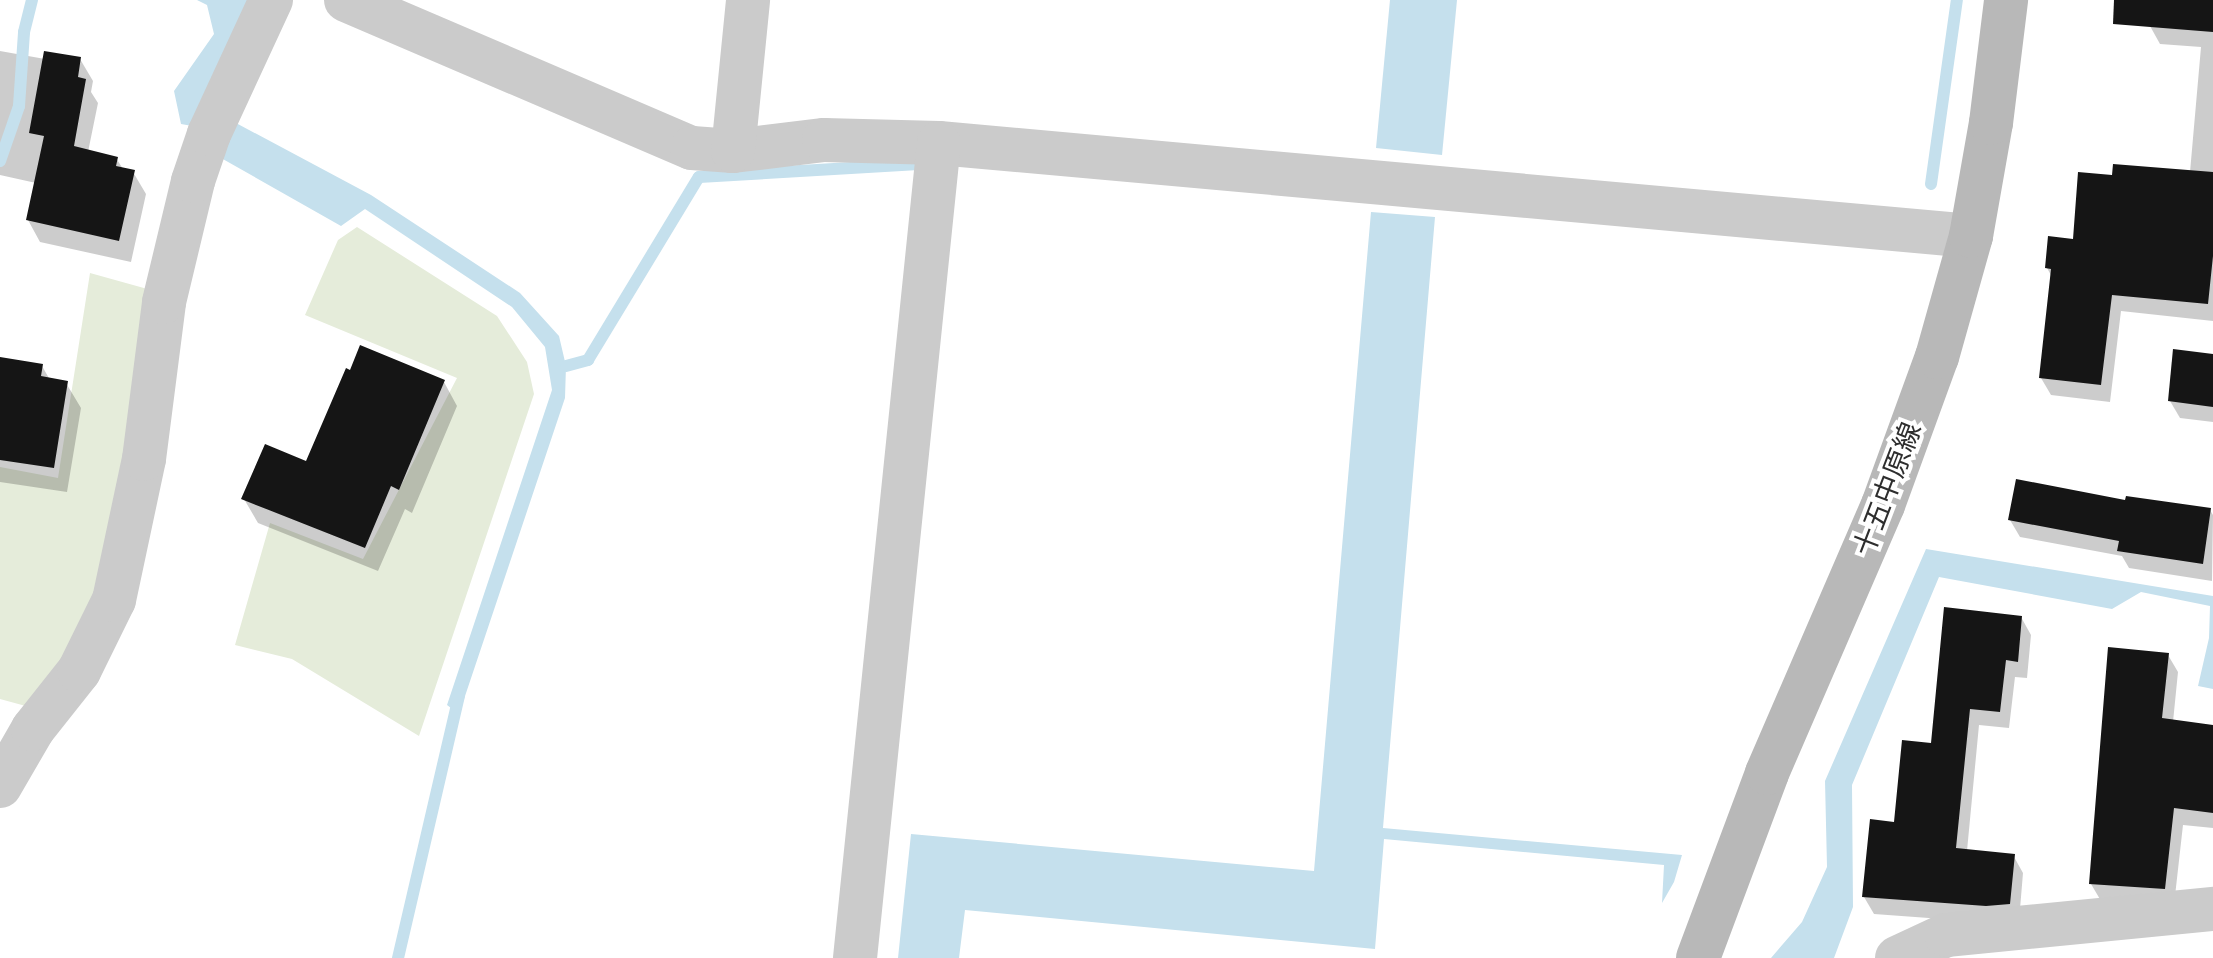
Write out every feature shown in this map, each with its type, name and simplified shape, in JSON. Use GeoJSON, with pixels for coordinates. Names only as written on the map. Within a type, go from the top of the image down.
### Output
{"type":"FeatureCollection","features":[{"type":"Feature","properties":{"kind":"main road","name":"十五中原線"},"geometry":{"type":"LineString","coordinates":[[1698,958],[1767,773],[1883,505],[1937,357],[1971,236],[1991,123],[2006,0]]}},
{"type":"Feature","properties":{"kind":"street"},"geometry":{"type":"LineString","coordinates":[[0,786],[33,729],[79,671],[114,600],[144,459],[164,302],[193,181],[209,134],[271,0]]}},
{"type":"Feature","properties":{"kind":"street"},"geometry":{"type":"LineString","coordinates":[[346,0],[692,148],[733,151],[824,140],[939,143],[1971,236]]}},
{"type":"Feature","properties":{"kind":"street"},"geometry":{"type":"LineString","coordinates":[[733,151],[748,0]]}},
{"type":"Feature","properties":{"kind":"street"},"geometry":{"type":"LineString","coordinates":[[855,958],[939,143]]}},
{"type":"Feature","properties":{"kind":"street"},"geometry":{"type":"LineString","coordinates":[[1897,958],[1946,935],[2212,914]]}},
{"type":"Feature","properties":{"kind":"green space"},"geometry":{"type":"Polygon","coordinates":[[[357,227],[497,316],[527,362],[534,394],[419,736],[292,659],[235,645],[270,523],[363,559],[457,378],[305,315],[338,240],[357,227]]]}},
{"type":"Feature","properties":{"kind":"green space"},"geometry":{"type":"Polygon","coordinates":[[[90,273],[151,290],[125,468],[90,611],[33,708],[0,699],[0,467],[58,478],[90,273]]]}},
{"type":"Feature","properties":{"kind":"water"},"geometry":{"type":"Polygon","coordinates":[[[197,0],[253,0],[198,127],[181,124],[174,91],[214,34],[207,5],[197,0]]]}},
{"type":"Feature","properties":{"kind":"water"},"geometry":{"type":"Polygon","coordinates":[[[1390,0],[1457,0],[1442,155],[1376,148],[1390,0]]]}},
{"type":"Feature","properties":{"kind":"water"},"geometry":{"type":"Polygon","coordinates":[[[236,123],[371,195],[520,293],[559,336],[566,366],[565,398],[459,714],[447,705],[552,390],[545,347],[512,307],[365,209],[341,226],[221,158],[236,123]]]}},
{"type":"Feature","properties":{"kind":"water"},"geometry":{"type":"Polygon","coordinates":[[[1371,212],[1435,217],[1383,828],[1682,855],[1674,882],[1662,903],[1664,865],[1384,839],[1375,949],[965,910],[959,958],[898,958],[911,834],[1314,871],[1371,212]]]}},
{"type":"Feature","properties":{"kind":"water"},"geometry":{"type":"Polygon","coordinates":[[[1926,549],[2213,596],[2213,689],[2198,686],[2209,638],[2210,606],[2141,592],[2112,609],[1939,577],[1852,785],[1853,907],[1834,958],[1771,958],[1802,922],[1827,867],[1825,781],[1926,549]]]}},
{"type":"Feature","properties":{"kind":"building"},"geometry":{"type":"Polygon","coordinates":[[[2114,0],[2213,0],[2213,32],[2113,24],[2114,0]]]}},
{"type":"Feature","properties":{"kind":"building"},"geometry":{"type":"Polygon","coordinates":[[[44,51],[81,57],[78,77],[86,79],[74,146],[118,157],[116,166],[135,170],[119,241],[26,220],[44,136],[29,133],[44,51]]]}},
{"type":"Feature","properties":{"kind":"building"},"geometry":{"type":"Polygon","coordinates":[[[2113,164],[2213,172],[2213,256],[2208,304],[2112,295],[2101,385],[2039,378],[2051,269],[2045,268],[2048,236],[2073,239],[2078,172],[2112,175],[2113,164]]]}},
{"type":"Feature","properties":{"kind":"building"},"geometry":{"type":"Polygon","coordinates":[[[360,345],[445,380],[399,490],[391,486],[365,548],[241,499],[265,444],[306,461],[346,368],[350,370],[360,345]]]}},
{"type":"Feature","properties":{"kind":"building"},"geometry":{"type":"Polygon","coordinates":[[[2173,349],[2213,354],[2213,407],[2168,401],[2173,349]]]}},
{"type":"Feature","properties":{"kind":"building"},"geometry":{"type":"Polygon","coordinates":[[[0,357],[43,364],[41,376],[68,381],[54,468],[0,460],[0,357]]]}},
{"type":"Feature","properties":{"kind":"building"},"geometry":{"type":"Polygon","coordinates":[[[2016,479],[2125,500],[2126,496],[2211,508],[2203,564],[2117,551],[2119,541],[2008,520],[2016,479]]]}},
{"type":"Feature","properties":{"kind":"building"},"geometry":{"type":"Polygon","coordinates":[[[1944,607],[2022,616],[2018,662],[2006,660],[2000,712],[1970,709],[1956,848],[2015,854],[2010,904],[1986,906],[1862,897],[1870,819],[1894,822],[1902,740],[1931,743],[1944,607]]]}},
{"type":"Feature","properties":{"kind":"building"},"geometry":{"type":"Polygon","coordinates":[[[2108,647],[2169,653],[2162,718],[2213,725],[2213,813],[2174,808],[2165,889],[2089,884],[2108,647]]]}},
{"type":"Feature","properties":{"kind":"waterway"},"geometry":{"type":"LineString","coordinates":[[0,161],[19,106],[24,32],[32,0]]}},
{"type":"Feature","properties":{"kind":"waterway"},"geometry":{"type":"LineString","coordinates":[[1931,184],[1957,0]]}},
{"type":"Feature","properties":{"kind":"waterway"},"geometry":{"type":"LineString","coordinates":[[566,366],[588,360],[699,177],[919,164]]}},
{"type":"Feature","properties":{"kind":"waterway"},"geometry":{"type":"LineString","coordinates":[[398,958],[459,696]]}}]}
